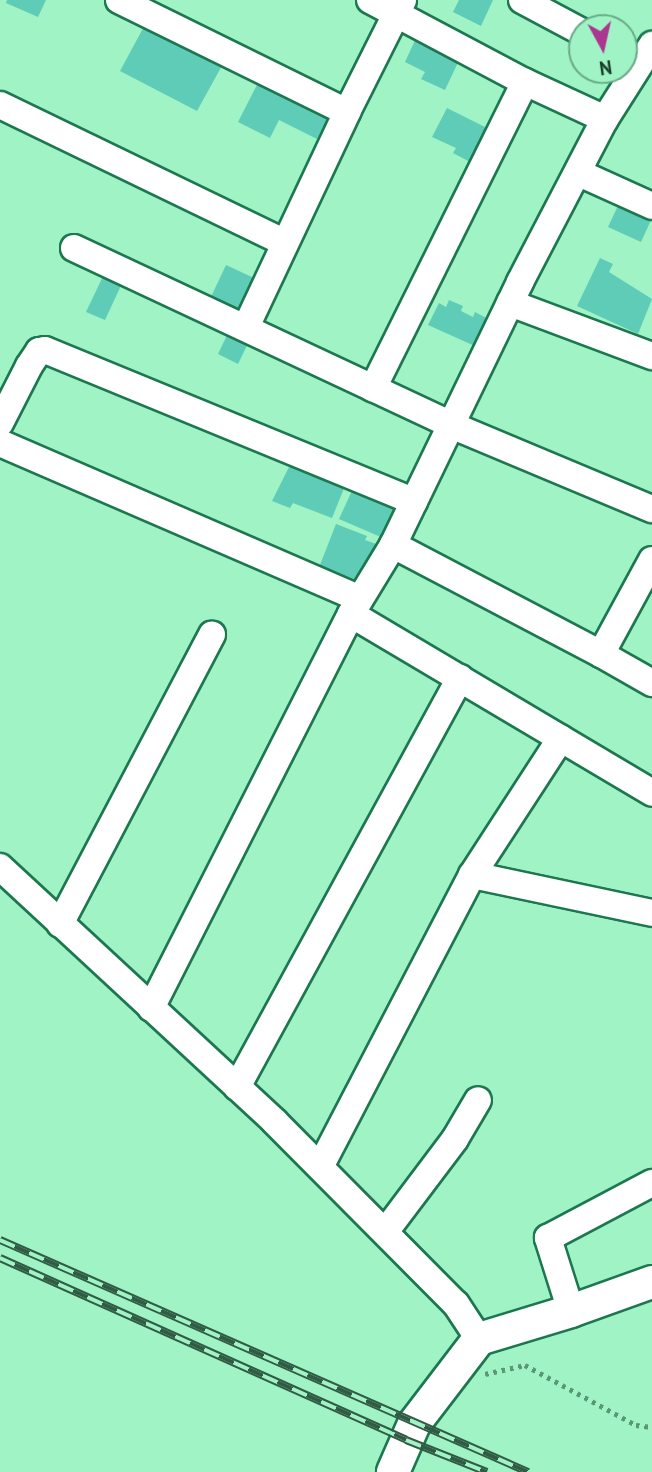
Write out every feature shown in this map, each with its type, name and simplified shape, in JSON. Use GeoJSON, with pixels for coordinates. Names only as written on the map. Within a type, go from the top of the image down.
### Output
{"type":"FeatureCollection","features":[{"type":"Feature","properties":{"kind":"street"},"geometry":{"type":"LineString","coordinates":[[119,0],[347,113]]}},
{"type":"Feature","properties":{"kind":"street"},"geometry":{"type":"LineString","coordinates":[[370,0],[400,7],[525,82],[605,119]]}},
{"type":"Feature","properties":{"kind":"street"},"geometry":{"type":"LineString","coordinates":[[522,0],[568,25]]}},
{"type":"Feature","properties":{"kind":"street"},"geometry":{"type":"LineString","coordinates":[[246,327],[284,242],[400,7]]}},
{"type":"Feature","properties":{"kind":"street"},"geometry":{"type":"LineString","coordinates":[[151,1008],[356,607],[393,545],[510,303],[605,119],[643,58]]}},
{"type":"Feature","properties":{"kind":"street"},"geometry":{"type":"LineString","coordinates":[[373,388],[525,82]]}},
{"type":"Feature","properties":{"kind":"street"},"geometry":{"type":"LineString","coordinates":[[0,106],[284,242]]}},
{"type":"Feature","properties":{"kind":"street"},"geometry":{"type":"LineString","coordinates":[[579,173],[652,206]]}},
{"type":"Feature","properties":{"kind":"street"},"geometry":{"type":"LineString","coordinates":[[74,248],[451,425],[652,509]]}},
{"type":"Feature","properties":{"kind":"street"},"geometry":{"type":"LineString","coordinates":[[510,303],[652,356]]}},
{"type":"Feature","properties":{"kind":"street"},"geometry":{"type":"LineString","coordinates":[[0,423],[29,366],[39,351],[45,350],[414,501]]}},
{"type":"Feature","properties":{"kind":"street"},"geometry":{"type":"LineString","coordinates":[[0,443],[356,607],[460,678],[652,793]]}},
{"type":"Feature","properties":{"kind":"street"},"geometry":{"type":"LineString","coordinates":[[393,545],[652,683]]}},
{"type":"Feature","properties":{"kind":"street"},"geometry":{"type":"LineString","coordinates":[[601,654],[652,560]]}},
{"type":"Feature","properties":{"kind":"street"},"geometry":{"type":"LineString","coordinates":[[60,924],[212,634]]}},
{"type":"Feature","properties":{"kind":"street"},"geometry":{"type":"LineString","coordinates":[[237,1087],[460,678]]}},
{"type":"Feature","properties":{"kind":"street"},"geometry":{"type":"LineString","coordinates":[[320,1167],[472,875],[561,738]]}},
{"type":"Feature","properties":{"kind":"street"},"geometry":{"type":"LineString","coordinates":[[0,867],[320,1167],[456,1304],[479,1339]]}},
{"type":"Feature","properties":{"kind":"street"},"geometry":{"type":"LineString","coordinates":[[472,875],[652,913]]}},
{"type":"Feature","properties":{"kind":"street"},"geometry":{"type":"LineString","coordinates":[[385,1233],[455,1139],[478,1100]]}},
{"type":"Feature","properties":{"kind":"street"},"geometry":{"type":"LineString","coordinates":[[571,1311],[548,1238],[652,1183]]}},
{"type":"Feature","properties":{"kind":"street"},"geometry":{"type":"LineString","coordinates":[[393,1472],[414,1424],[479,1339],[571,1311],[652,1282]]}},
{"type":"Feature","properties":{"kind":"path"},"geometry":{"type":"LineString","coordinates":[[443,1384],[525,1365],[636,1425],[652,1427]]}},
{"type":"Feature","properties":{"kind":"building"},"geometry":{"type":"Polygon","coordinates":[[[7,0],[46,0],[38,17],[6,3],[7,0]]]}},
{"type":"Feature","properties":{"kind":"building"},"geometry":{"type":"Polygon","coordinates":[[[459,0],[493,0],[481,26],[453,12],[459,0]]]}},
{"type":"Feature","properties":{"kind":"building"},"geometry":{"type":"Polygon","coordinates":[[[147,21],[171,34],[168,39],[200,56],[203,51],[224,62],[197,111],[120,71],[147,21]]]}},
{"type":"Feature","properties":{"kind":"building"},"geometry":{"type":"Polygon","coordinates":[[[417,36],[461,56],[445,90],[421,79],[425,72],[405,62],[417,36]]]}},
{"type":"Feature","properties":{"kind":"building"},"geometry":{"type":"Polygon","coordinates":[[[259,81],[333,108],[317,139],[279,120],[270,138],[238,122],[259,81]]]}},
{"type":"Feature","properties":{"kind":"building"},"geometry":{"type":"Polygon","coordinates":[[[447,108],[489,129],[470,162],[453,153],[456,148],[432,137],[447,108]]]}},
{"type":"Feature","properties":{"kind":"building"},"geometry":{"type":"Polygon","coordinates":[[[624,193],[652,218],[641,242],[608,227],[624,193]]]}},
{"type":"Feature","properties":{"kind":"building"},"geometry":{"type":"Polygon","coordinates":[[[600,258],[613,264],[609,272],[652,299],[638,334],[577,306],[600,258]]]}},
{"type":"Feature","properties":{"kind":"building"},"geometry":{"type":"Polygon","coordinates":[[[226,265],[254,278],[239,312],[210,299],[226,265]]]}},
{"type":"Feature","properties":{"kind":"building"},"geometry":{"type":"Polygon","coordinates":[[[106,270],[124,279],[105,320],[86,312],[106,270]]]}},
{"type":"Feature","properties":{"kind":"building"},"geometry":{"type":"Polygon","coordinates":[[[449,300],[463,306],[461,311],[473,317],[475,312],[490,320],[477,347],[428,325],[439,303],[446,307],[449,300]]]}},
{"type":"Feature","properties":{"kind":"building"},"geometry":{"type":"Polygon","coordinates":[[[231,327],[251,337],[238,364],[218,354],[231,327]]]}},
{"type":"Feature","properties":{"kind":"building"},"geometry":{"type":"Polygon","coordinates":[[[293,459],[347,481],[332,518],[293,503],[290,508],[272,501],[293,459]]]}},
{"type":"Feature","properties":{"kind":"building"},"geometry":{"type":"Polygon","coordinates":[[[355,484],[405,506],[390,541],[339,519],[355,484]]]}},
{"type":"Feature","properties":{"kind":"building"},"geometry":{"type":"Polygon","coordinates":[[[336,524],[367,536],[365,540],[379,545],[359,581],[320,565],[336,524]]]}},
{"type":"Feature","properties":{"kind":"railway"},"geometry":{"type":"LineString","coordinates":[[0,1240],[528,1472]]}},
{"type":"Feature","properties":{"kind":"railway"},"geometry":{"type":"LineString","coordinates":[[0,1258],[406,1440],[487,1472]]}}]}
